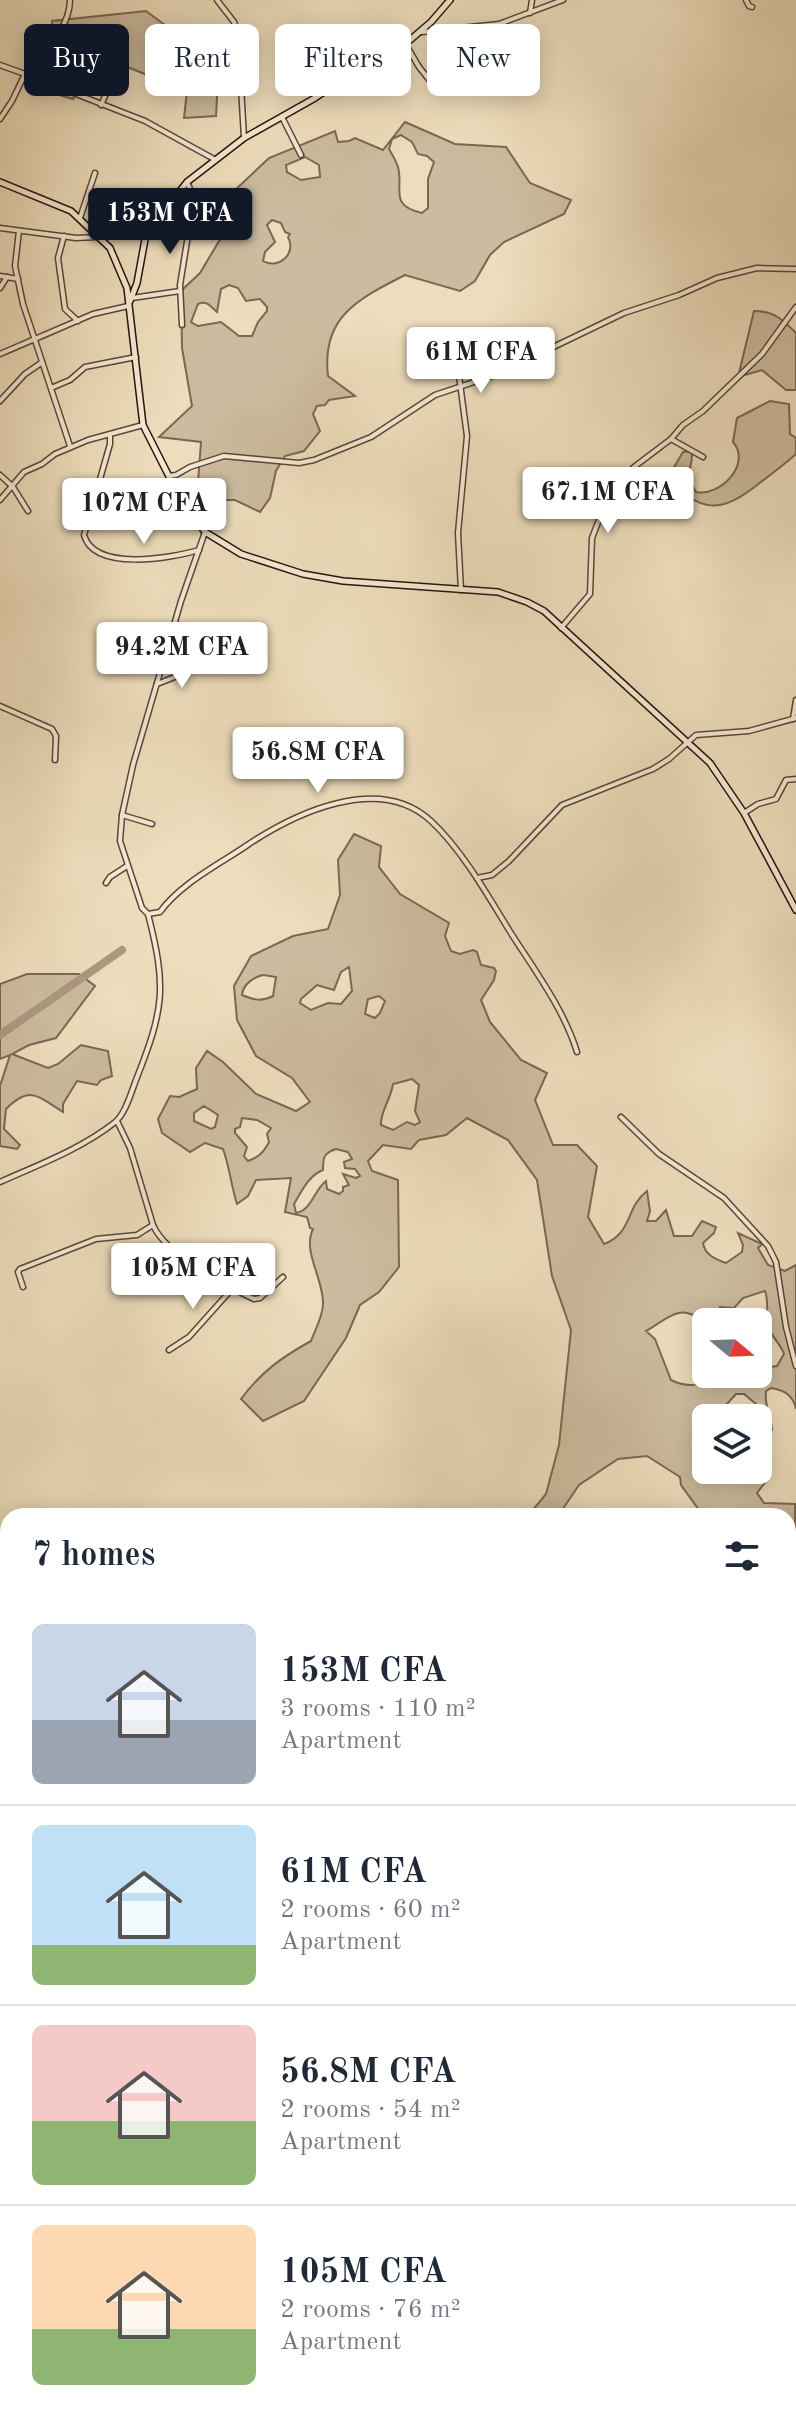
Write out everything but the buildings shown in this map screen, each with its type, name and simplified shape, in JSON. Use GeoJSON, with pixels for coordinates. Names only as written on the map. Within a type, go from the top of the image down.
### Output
{"type":"FeatureCollection","features":[{"type":"Feature","properties":{"kind":"main road"},"geometry":{"type":"LineString","coordinates":[[411,38],[450,0]]}},
{"type":"Feature","properties":{"kind":"main road"},"geometry":{"type":"LineString","coordinates":[[131,302],[146,234],[187,182],[244,138],[315,96]]}},
{"type":"Feature","properties":{"kind":"main road"},"geometry":{"type":"LineString","coordinates":[[0,182],[44,198],[80,218],[100,237],[118,264],[131,302],[143,425],[186,508],[205,532],[241,554],[303,574],[343,581],[498,592],[544,611],[710,763],[744,813],[796,910]]}},
{"type":"Feature","properties":{"kind":"street"},"geometry":{"type":"LineString","coordinates":[[63,24],[70,0]]}},
{"type":"Feature","properties":{"kind":"street"},"geometry":{"type":"LineString","coordinates":[[217,0],[234,22],[238,34],[244,138]]}},
{"type":"Feature","properties":{"kind":"street"},"geometry":{"type":"LineString","coordinates":[[530,13],[532,0]]}},
{"type":"Feature","properties":{"kind":"street"},"geometry":{"type":"LineString","coordinates":[[420,32],[499,24],[563,0]]}},
{"type":"Feature","properties":{"kind":"street"},"geometry":{"type":"LineString","coordinates":[[746,0],[752,7]]}},
{"type":"Feature","properties":{"kind":"street"},"geometry":{"type":"LineString","coordinates":[[411,53],[427,77]]}},
{"type":"Feature","properties":{"kind":"street"},"geometry":{"type":"LineString","coordinates":[[0,65],[24,74]]}},
{"type":"Feature","properties":{"kind":"street"},"geometry":{"type":"LineString","coordinates":[[0,119],[24,76]]}},
{"type":"Feature","properties":{"kind":"street"},"geometry":{"type":"LineString","coordinates":[[77,96],[155,126],[214,159]]}},
{"type":"Feature","properties":{"kind":"street"},"geometry":{"type":"LineString","coordinates":[[100,106],[105,96]]}},
{"type":"Feature","properties":{"kind":"street"},"geometry":{"type":"LineString","coordinates":[[282,117],[301,155]]}},
{"type":"Feature","properties":{"kind":"street"},"geometry":{"type":"LineString","coordinates":[[80,218],[95,173]]}},
{"type":"Feature","properties":{"kind":"street"},"geometry":{"type":"LineString","coordinates":[[182,325],[180,291],[194,198],[187,182]]}},
{"type":"Feature","properties":{"kind":"street"},"geometry":{"type":"LineString","coordinates":[[0,228],[100,237]]}},
{"type":"Feature","properties":{"kind":"street"},"geometry":{"type":"LineString","coordinates":[[19,231],[15,266],[23,304],[70,446]]}},
{"type":"Feature","properties":{"kind":"street"},"geometry":{"type":"LineString","coordinates":[[64,236],[58,258],[65,309],[78,321]]}},
{"type":"Feature","properties":{"kind":"street"},"geometry":{"type":"LineString","coordinates":[[169,476],[224,456],[299,463],[314,460],[371,437],[422,402],[462,384],[522,366],[543,352],[624,313],[679,295],[708,281],[757,268],[796,269]]}},
{"type":"Feature","properties":{"kind":"street"},"geometry":{"type":"LineString","coordinates":[[0,276],[18,279]]}},
{"type":"Feature","properties":{"kind":"street"},"geometry":{"type":"LineString","coordinates":[[0,288],[7,277]]}},
{"type":"Feature","properties":{"kind":"street"},"geometry":{"type":"LineString","coordinates":[[0,354],[116,307],[180,291]]}},
{"type":"Feature","properties":{"kind":"street"},"geometry":{"type":"LineString","coordinates":[[561,628],[590,594],[592,538],[616,488],[638,463],[671,439],[762,354],[796,307]]}},
{"type":"Feature","properties":{"kind":"street"},"geometry":{"type":"LineString","coordinates":[[454,338],[467,436],[458,533],[462,590]]}},
{"type":"Feature","properties":{"kind":"street"},"geometry":{"type":"LineString","coordinates":[[51,388],[70,380],[85,367],[136,357]]}},
{"type":"Feature","properties":{"kind":"street"},"geometry":{"type":"LineString","coordinates":[[0,401],[25,374],[41,363]]}},
{"type":"Feature","properties":{"kind":"street"},"geometry":{"type":"LineString","coordinates":[[0,500],[24,472],[70,446],[143,425]]}},
{"type":"Feature","properties":{"kind":"street"},"geometry":{"type":"LineString","coordinates":[[110,435],[84,535],[86,542],[110,556],[147,560],[199,550]]}},
{"type":"Feature","properties":{"kind":"street"},"geometry":{"type":"LineString","coordinates":[[671,439],[703,457]]}},
{"type":"Feature","properties":{"kind":"street"},"geometry":{"type":"LineString","coordinates":[[0,475],[13,487],[28,511]]}},
{"type":"Feature","properties":{"kind":"street"},"geometry":{"type":"LineString","coordinates":[[0,1182],[61,1155],[117,1121],[151,1042],[162,998],[160,965],[148,914],[142,908],[120,841],[122,815],[133,765],[181,601],[205,532]]}},
{"type":"Feature","properties":{"kind":"street"},"geometry":{"type":"LineString","coordinates":[[157,684],[195,669]]}},
{"type":"Feature","properties":{"kind":"street"},"geometry":{"type":"LineString","coordinates":[[477,878],[492,875],[509,861],[562,805],[653,769],[699,734],[749,731],[794,719],[796,700]]}},
{"type":"Feature","properties":{"kind":"street"},"geometry":{"type":"LineString","coordinates":[[0,706],[52,729],[56,736],[55,760]]}},
{"type":"Feature","properties":{"kind":"street"},"geometry":{"type":"LineString","coordinates":[[744,813],[758,804],[776,799],[786,780],[796,779]]}},
{"type":"Feature","properties":{"kind":"street"},"geometry":{"type":"LineString","coordinates":[[148,914],[160,912],[167,901],[197,879],[288,819],[348,800],[365,799],[396,804],[429,819],[477,878],[533,967],[570,1032],[577,1052]]}},
{"type":"Feature","properties":{"kind":"street"},"geometry":{"type":"LineString","coordinates":[[122,815],[152,824]]}},
{"type":"Feature","properties":{"kind":"street"},"geometry":{"type":"LineString","coordinates":[[106,883],[127,866]]}},
{"type":"Feature","properties":{"kind":"street"},"geometry":{"type":"LineString","coordinates":[[621,1117],[659,1154],[724,1198],[768,1246],[776,1262],[786,1327],[796,1366]]}},
{"type":"Feature","properties":{"kind":"street"},"geometry":{"type":"LineString","coordinates":[[117,1121],[130,1148],[153,1225],[168,1245],[232,1289],[258,1299],[283,1277]]}},
{"type":"Feature","properties":{"kind":"street"},"geometry":{"type":"LineString","coordinates":[[23,1287],[18,1272],[20,1269],[96,1239],[137,1235],[153,1225]]}},
{"type":"Feature","properties":{"kind":"street"},"geometry":{"type":"LineString","coordinates":[[169,1350],[189,1337],[232,1289]]}},
{"type":"Feature","properties":{"kind":"shaded area"},"geometry":{"type":"Polygon","coordinates":[[[146,11],[164,24],[145,24],[145,74],[129,68],[129,24],[52,24],[52,21],[146,11]]]}},
{"type":"Feature","properties":{"kind":"shaded area"},"geometry":{"type":"Polygon","coordinates":[[[186,96],[217,96],[216,116],[184,118],[186,96]]]}},
{"type":"Feature","properties":{"kind":"shaded area"},"geometry":{"type":"Polygon","coordinates":[[[405,122],[455,144],[506,147],[530,183],[571,200],[564,214],[504,242],[490,255],[475,281],[460,291],[405,275],[346,312],[330,339],[328,376],[355,396],[329,400],[325,405],[317,406],[313,414],[320,431],[304,451],[285,456],[276,471],[270,498],[260,512],[235,500],[226,500],[210,517],[200,518],[195,523],[201,442],[159,437],[192,406],[182,348],[181,291],[200,273],[228,226],[233,192],[269,158],[335,131],[338,142],[355,138],[383,150],[405,122]],[[401,135],[392,139],[389,149],[398,167],[401,201],[411,210],[422,213],[428,208],[428,179],[434,162],[418,154],[412,142],[401,135]],[[305,157],[286,165],[287,172],[301,180],[320,177],[319,165],[305,157]],[[272,220],[267,225],[275,242],[265,252],[263,261],[280,262],[290,249],[290,234],[285,232],[281,223],[272,220]],[[229,285],[221,289],[217,312],[206,303],[198,304],[191,322],[198,326],[221,322],[239,336],[252,336],[267,307],[260,299],[246,301],[238,288],[229,285]]]}},
{"type":"Feature","properties":{"kind":"shaded area"},"geometry":{"type":"Polygon","coordinates":[[[754,311],[777,317],[796,333],[796,390],[786,390],[762,370],[738,377],[754,311]]]}},
{"type":"Feature","properties":{"kind":"shaded area"},"geometry":{"type":"Polygon","coordinates":[[[770,401],[789,404],[790,434],[796,438],[796,454],[747,493],[722,505],[700,503],[665,474],[673,469],[683,452],[692,451],[689,475],[696,492],[705,492],[723,484],[731,477],[739,460],[733,442],[737,418],[770,401]]]}},
{"type":"Feature","properties":{"kind":"shaded area"},"geometry":{"type":"Polygon","coordinates":[[[354,834],[381,846],[379,867],[400,894],[449,923],[445,936],[451,951],[460,954],[473,950],[477,952],[481,965],[496,971],[481,1000],[490,1022],[521,1060],[547,1073],[535,1100],[553,1145],[577,1145],[597,1166],[588,1217],[604,1244],[625,1227],[635,1205],[647,1191],[650,1211],[647,1221],[656,1221],[666,1210],[674,1236],[692,1236],[702,1221],[716,1227],[703,1243],[708,1254],[714,1258],[726,1263],[742,1252],[743,1245],[738,1233],[762,1244],[758,1248],[768,1265],[785,1271],[796,1265],[796,1409],[787,1394],[771,1388],[766,1391],[767,1404],[756,1404],[744,1394],[736,1394],[727,1404],[692,1404],[692,1484],[764,1484],[757,1493],[764,1503],[795,1504],[795,1508],[698,1508],[681,1485],[680,1477],[647,1456],[618,1459],[579,1485],[563,1508],[535,1508],[546,1494],[559,1445],[571,1330],[552,1276],[537,1180],[508,1140],[467,1118],[446,1135],[419,1140],[411,1149],[383,1145],[368,1161],[372,1171],[398,1180],[399,1267],[379,1292],[360,1305],[346,1338],[304,1401],[263,1421],[241,1399],[273,1366],[311,1341],[323,1304],[310,1247],[313,1229],[307,1217],[285,1212],[291,1178],[256,1180],[248,1196],[237,1204],[223,1149],[205,1143],[190,1152],[162,1133],[158,1119],[170,1096],[179,1097],[197,1089],[196,1068],[207,1051],[256,1094],[296,1111],[310,1102],[292,1078],[256,1056],[237,1020],[234,986],[251,956],[293,936],[328,929],[340,895],[338,860],[354,834]],[[349,967],[341,972],[334,990],[317,985],[300,1003],[311,1010],[328,1003],[341,1004],[352,991],[349,967]],[[256,977],[247,984],[242,995],[258,1000],[273,996],[276,977],[256,977]],[[379,996],[368,999],[365,1014],[375,1018],[380,1013],[385,1001],[379,996]],[[412,1079],[393,1084],[381,1125],[393,1130],[407,1122],[415,1125],[420,1122],[415,1111],[419,1085],[412,1079]],[[204,1106],[194,1113],[194,1121],[211,1129],[215,1127],[218,1115],[204,1106]],[[242,1118],[235,1133],[247,1147],[244,1156],[248,1161],[265,1149],[271,1128],[257,1120],[242,1118]],[[336,1149],[327,1154],[323,1170],[309,1180],[294,1204],[296,1213],[306,1208],[326,1181],[327,1189],[339,1194],[343,1187],[349,1185],[343,1174],[356,1178],[360,1176],[355,1169],[345,1168],[344,1162],[352,1159],[348,1152],[336,1149]]]}},
{"type":"Feature","properties":{"kind":"shaded area"},"geometry":{"type":"Polygon","coordinates":[[[27,974],[79,974],[95,986],[56,1038],[29,1045],[12,1054],[48,1068],[58,1064],[81,1045],[108,1051],[112,1076],[97,1085],[77,1081],[63,1104],[63,1112],[34,1096],[21,1097],[14,1102],[6,1109],[4,1129],[20,1145],[17,1149],[0,1146],[0,1086],[10,1055],[0,1059],[0,984],[27,974]]]}},
{"type":"Feature","properties":{"kind":"waterway"},"geometry":{"type":"LineString","coordinates":[[0,1035],[122,950]]}}]}
